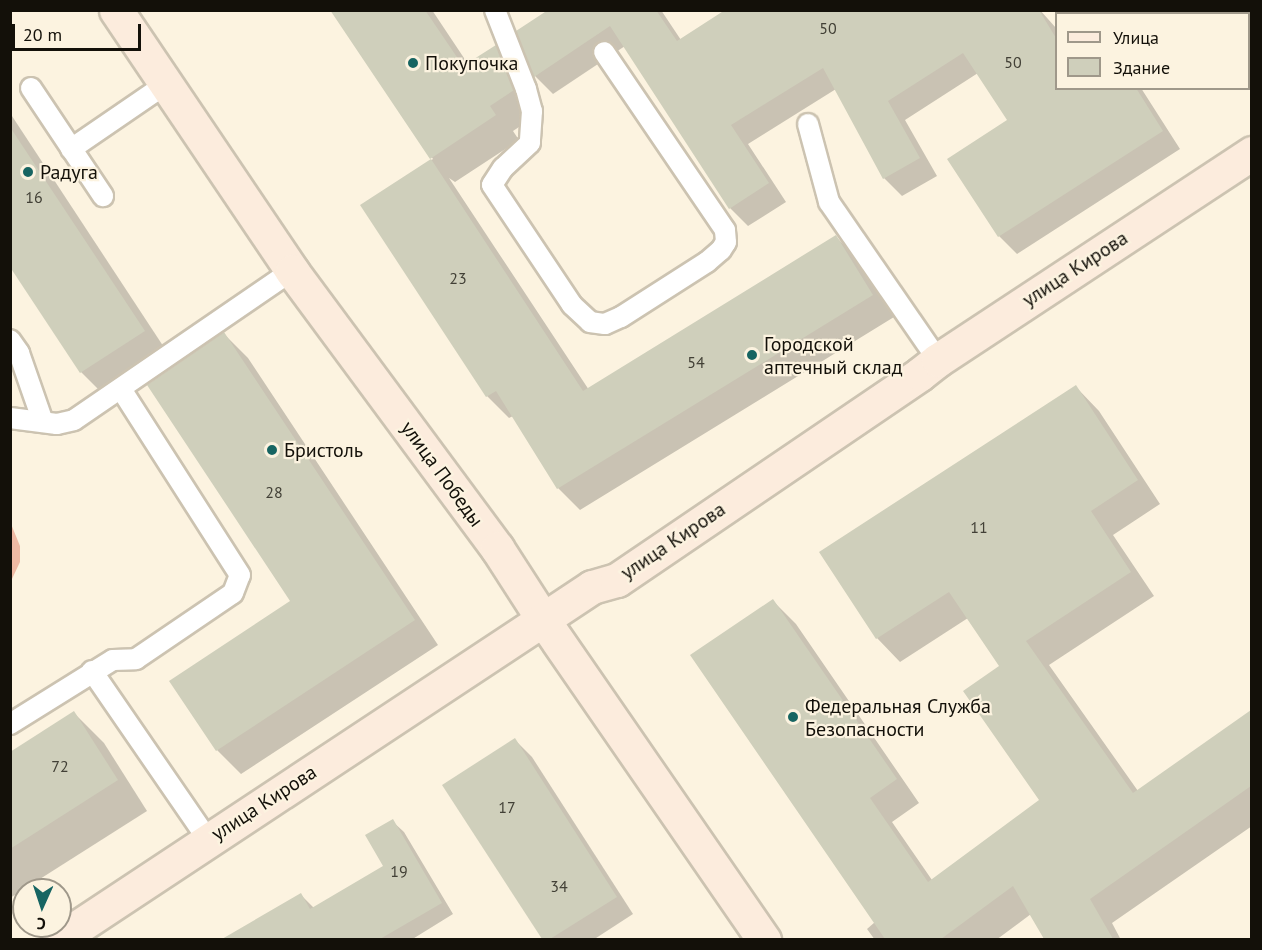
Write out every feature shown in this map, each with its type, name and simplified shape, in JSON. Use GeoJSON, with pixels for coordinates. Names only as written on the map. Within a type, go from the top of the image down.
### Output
{"type":"FeatureCollection","features":[{"type":"Feature","properties":{"kind":"street","name":"улица Победы"},"geometry":{"type":"LineString","coordinates":[[116,10],[292,271],[497,548],[544,621],[764,939]]}},
{"type":"Feature","properties":{"kind":"street","name":"улица Кирова"},"geometry":{"type":"LineString","coordinates":[[74,935],[207,840],[544,621],[592,587],[617,580],[938,360],[1251,153]]}},
{"type":"Feature","properties":{"kind":"lane"},"geometry":{"type":"LineString","coordinates":[[495,10],[526,89],[532,111],[530,143],[503,168],[492,185],[572,305],[590,322],[605,324],[621,317],[707,262],[721,250],[726,242],[725,230],[604,52]]}},
{"type":"Feature","properties":{"kind":"lane"},"geometry":{"type":"LineString","coordinates":[[71,149],[166,84]]}},
{"type":"Feature","properties":{"kind":"lane"},"geometry":{"type":"LineString","coordinates":[[31,88],[103,196]]}},
{"type":"Feature","properties":{"kind":"lane"},"geometry":{"type":"LineString","coordinates":[[808,124],[829,202],[938,360]]}},
{"type":"Feature","properties":{"kind":"lane"},"geometry":{"type":"LineString","coordinates":[[10,418],[57,424],[74,420],[292,271]]}},
{"type":"Feature","properties":{"kind":"lane"},"geometry":{"type":"LineString","coordinates":[[10,340],[19,353],[43,422]]}},
{"type":"Feature","properties":{"kind":"lane"},"geometry":{"type":"LineString","coordinates":[[10,724],[113,660],[136,659],[233,593],[240,574],[121,389]]}},
{"type":"Feature","properties":{"kind":"lane"},"geometry":{"type":"LineString","coordinates":[[92,671],[207,840]]}},
{"type":"Feature","properties":{"kind":"shaded area"},"geometry":{"type":"Polygon","coordinates":[[[11,524],[20,546],[20,562],[11,581],[11,524]]]}},
{"type":"Feature","properties":{"kind":"building","name":"Покупочка"},"geometry":{"type":"Polygon","coordinates":[[[330,10],[425,10],[463,66],[496,45],[514,90],[490,106],[496,115],[430,159],[330,10]]]}},
{"type":"Feature","properties":{"kind":"building"},"geometry":{"type":"Polygon","coordinates":[[[548,10],[656,10],[677,41],[725,10],[1039,10],[1055,36],[1055,90],[1137,90],[1163,131],[998,237],[947,159],[1007,120],[963,53],[888,101],[920,158],[883,179],[823,68],[731,125],[769,183],[729,209],[610,26],[534,77],[516,31],[548,10]]]}},
{"type":"Feature","properties":{"kind":"building"},"geometry":{"type":"Polygon","coordinates":[[[10,127],[145,331],[80,373],[10,267],[10,127]]]}},
{"type":"Feature","properties":{"kind":"building"},"geometry":{"type":"Polygon","coordinates":[[[431,159],[583,391],[836,235],[873,295],[557,489],[496,391],[486,397],[360,205],[431,159]]]}},
{"type":"Feature","properties":{"kind":"building"},"geometry":{"type":"Polygon","coordinates":[[[224,332],[415,620],[216,751],[169,681],[290,601],[147,385],[224,332]]]}},
{"type":"Feature","properties":{"kind":"building"},"geometry":{"type":"Polygon","coordinates":[[[1076,385],[1138,480],[1091,511],[1131,572],[1026,641],[1133,793],[1251,710],[1251,786],[1090,899],[1113,939],[1044,939],[1013,886],[941,939],[885,939],[690,655],[773,599],[897,779],[870,798],[928,882],[1039,800],[963,691],[999,666],[949,592],[876,639],[819,552],[1076,385]]]}},
{"type":"Feature","properties":{"kind":"building"},"geometry":{"type":"Polygon","coordinates":[[[74,711],[118,780],[10,849],[10,752],[74,711]]]}},
{"type":"Feature","properties":{"kind":"building"},"geometry":{"type":"Polygon","coordinates":[[[515,738],[617,897],[550,939],[542,939],[442,785],[515,738]]]}},
{"type":"Feature","properties":{"kind":"building"},"geometry":{"type":"Polygon","coordinates":[[[393,819],[442,903],[380,939],[222,939],[301,893],[310,909],[383,866],[365,835],[393,819]]]}},
{"type":"Feature","properties":{"kind":"place","name":"Покупочка"},"geometry":{"type":"Point","coordinates":[413,63]}},
{"type":"Feature","properties":{"kind":"place","name":"Радуга"},"geometry":{"type":"Point","coordinates":[28,172]}},
{"type":"Feature","properties":{"kind":"place","name":"Городской аптечный склад"},"geometry":{"type":"Point","coordinates":[752,355]}},
{"type":"Feature","properties":{"kind":"place","name":"Бристоль"},"geometry":{"type":"Point","coordinates":[272,450]}},
{"type":"Feature","properties":{"kind":"place","name":"Федеральная Служба Безопасности"},"geometry":{"type":"Point","coordinates":[793,717]}}]}
